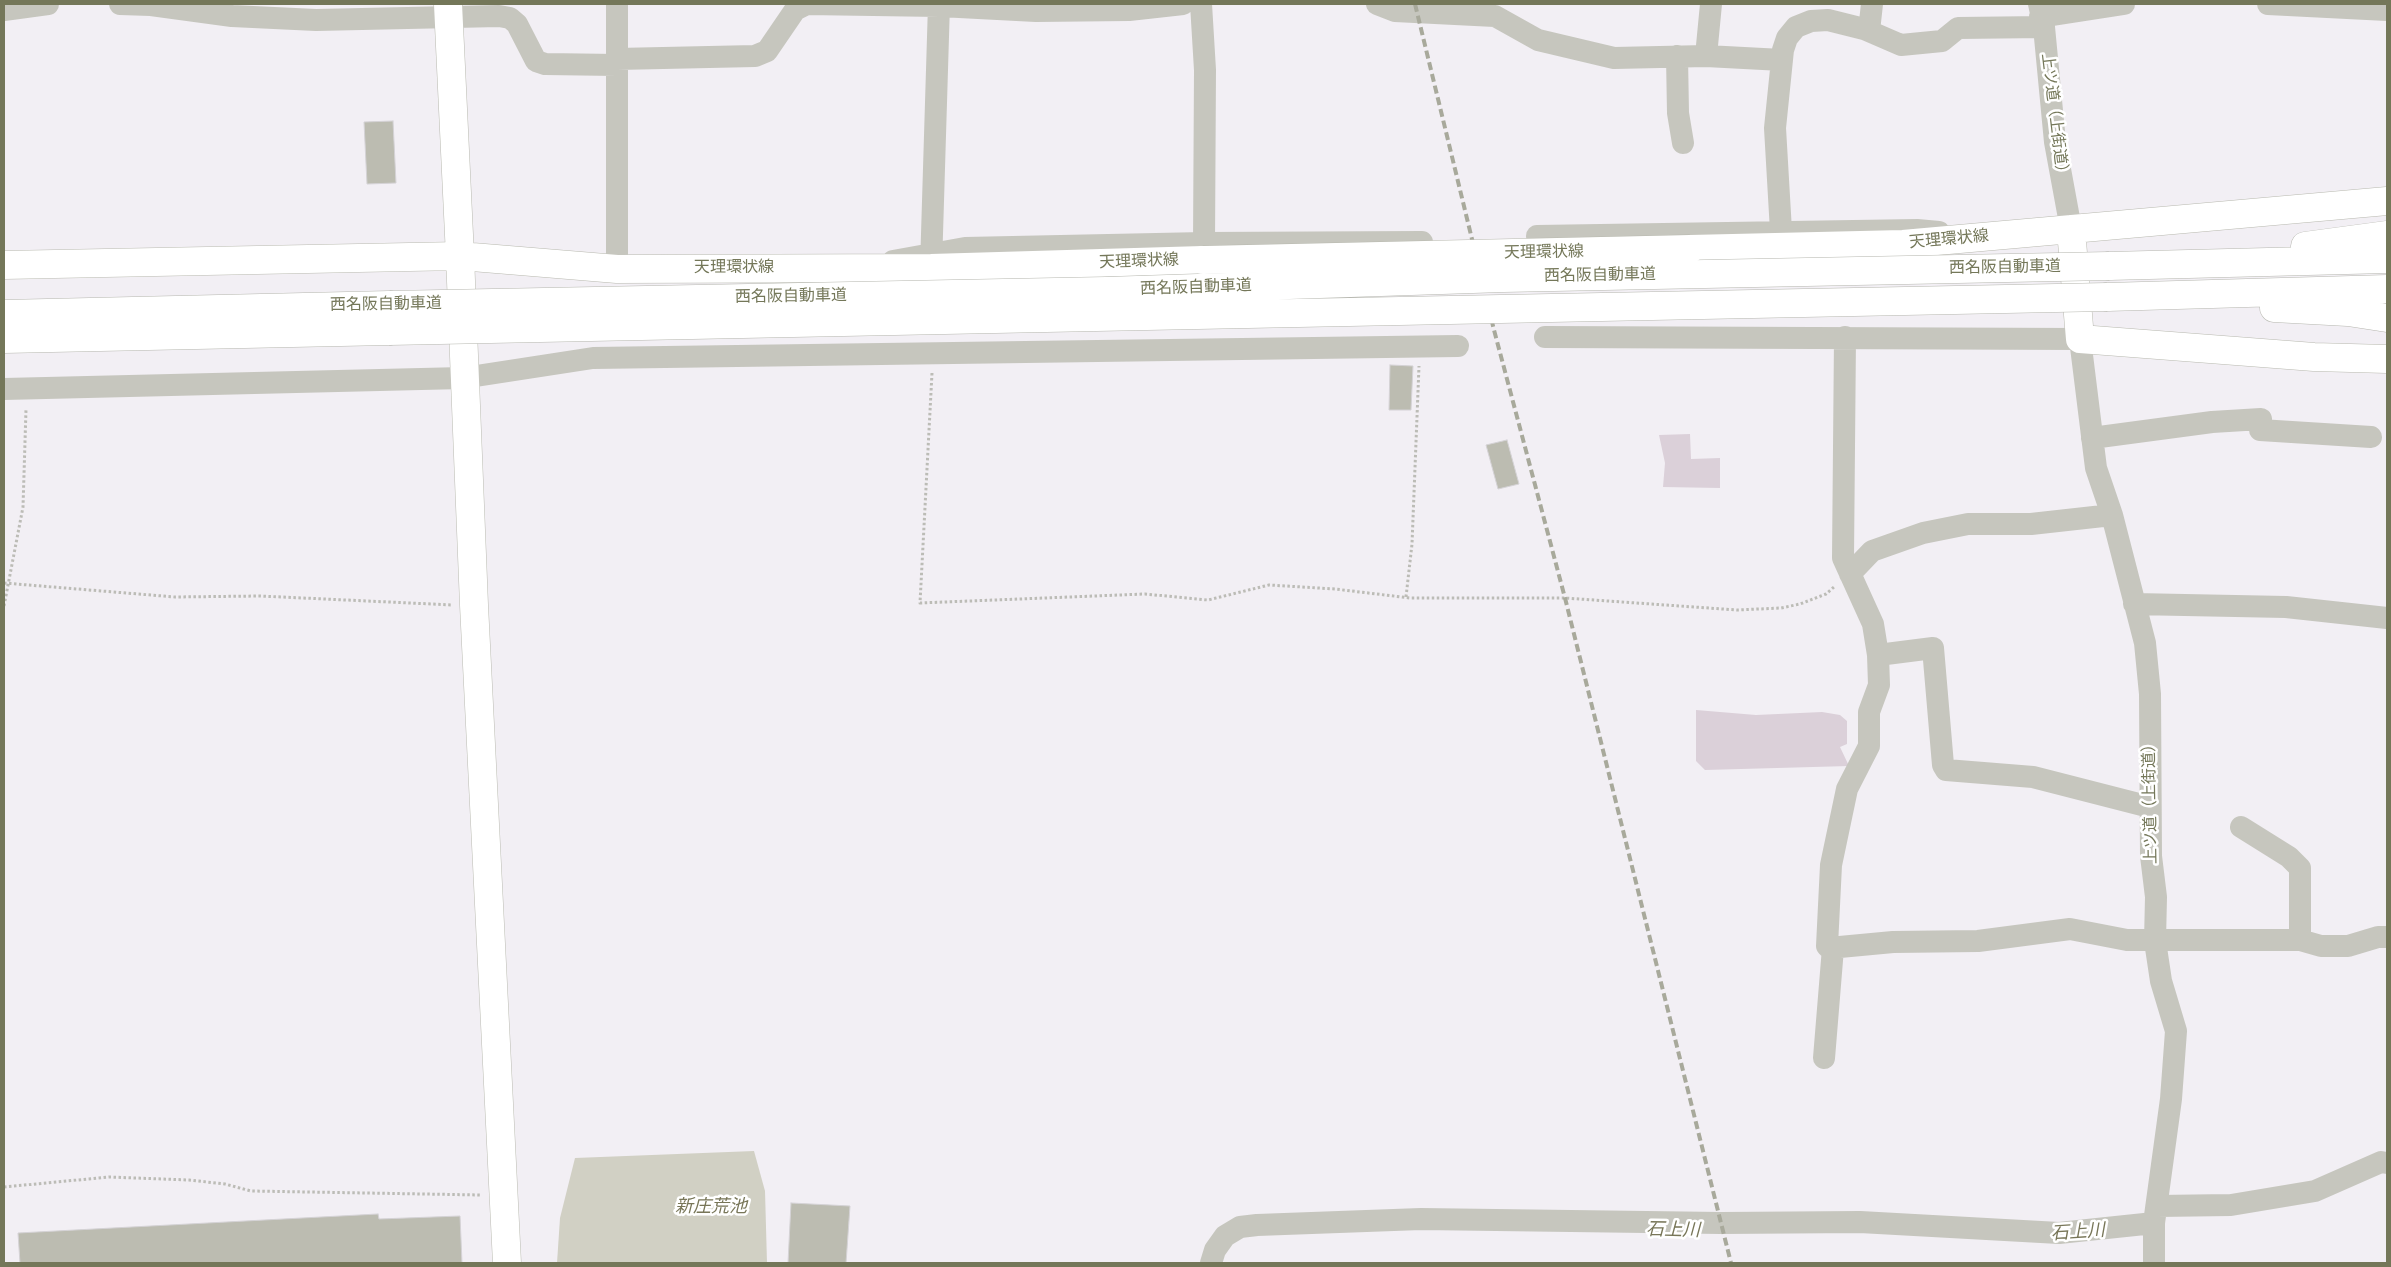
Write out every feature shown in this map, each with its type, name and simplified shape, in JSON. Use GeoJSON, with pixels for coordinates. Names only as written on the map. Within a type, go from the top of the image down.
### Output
{"type":"FeatureCollection","features":[{"type":"Feature","properties":{"kind":"main road"},"geometry":{"type":"LineString","coordinates":[[449,11],[460,256],[463,378],[507,1263]]}},
{"type":"Feature","properties":{"kind":"main road","name":"天理環状線"},"geometry":{"type":"LineString","coordinates":[[4,265],[460,256],[617,269],[860,268],[931,260],[1203,252],[1690,249],[1903,244],[2387,201]]}},
{"type":"Feature","properties":{"kind":"main road"},"geometry":{"type":"LineString","coordinates":[[2071,230],[2080,339],[2314,357],[2387,359]]}},
{"type":"Feature","properties":{"kind":"main road"},"geometry":{"type":"LineString","coordinates":[[2139,265],[2311,246],[2387,234]]}},
{"type":"Feature","properties":{"kind":"main road","name":"西名阪自動車道"},"geometry":{"type":"LineString","coordinates":[[4,340],[390,318],[1106,291],[1503,278],[2387,259]]}},
{"type":"Feature","properties":{"kind":"main road","name":"西名阪自動車道"},"geometry":{"type":"LineString","coordinates":[[4,314],[390,318],[2134,296],[2387,289]]}},
{"type":"Feature","properties":{"kind":"main road"},"geometry":{"type":"LineString","coordinates":[[2134,296],[2181,307],[2255,307],[2348,312],[2387,318]]}},
{"type":"Feature","properties":{"kind":"street"},"geometry":{"type":"LineString","coordinates":[[4,10],[48,4]]}},
{"type":"Feature","properties":{"kind":"street"},"geometry":{"type":"LineString","coordinates":[[120,4],[151,5],[232,16],[316,20],[449,11],[498,16],[514,11],[517,24],[536,61],[545,64],[755,56],[766,51],[795,10],[807,4],[939,5],[1036,11],[1085,7],[1129,10],[1183,4]]}},
{"type":"Feature","properties":{"kind":"street"},"geometry":{"type":"LineString","coordinates":[[617,4],[617,269]]}},
{"type":"Feature","properties":{"kind":"street"},"geometry":{"type":"LineString","coordinates":[[1202,4],[1204,70],[1203,252],[1423,242]]}},
{"type":"Feature","properties":{"kind":"street"},"geometry":{"type":"LineString","coordinates":[[1377,4],[1395,11],[1495,16],[1503,12],[1538,40],[1614,58],[1706,56],[1782,60]]}},
{"type":"Feature","properties":{"kind":"street"},"geometry":{"type":"LineString","coordinates":[[1706,56],[1711,4]]}},
{"type":"Feature","properties":{"kind":"street"},"geometry":{"type":"LineString","coordinates":[[1869,31],[1872,4]]}},
{"type":"Feature","properties":{"kind":"street"},"geometry":{"type":"LineString","coordinates":[[1780,231],[1775,128],[1786,38],[1796,27],[1811,21],[1828,20],[1869,31],[1901,45],[1942,41],[1958,28],[2124,4]]}},
{"type":"Feature","properties":{"kind":"street"},"geometry":{"type":"LineString","coordinates":[[2268,4],[2387,10]]}},
{"type":"Feature","properties":{"kind":"street"},"geometry":{"type":"LineString","coordinates":[[931,260],[939,5]]}},
{"type":"Feature","properties":{"kind":"street","name":"上ツ道（上街道）"},"geometry":{"type":"LineString","coordinates":[[2041,16],[2055,142],[2071,230]]}},
{"type":"Feature","properties":{"kind":"street"},"geometry":{"type":"LineString","coordinates":[[1677,56],[1678,112],[1683,143]]}},
{"type":"Feature","properties":{"kind":"street"},"geometry":{"type":"LineString","coordinates":[[1537,236],[1917,230],[1987,237]]}},
{"type":"Feature","properties":{"kind":"street"},"geometry":{"type":"LineString","coordinates":[[1545,337],[2080,339]]}},
{"type":"Feature","properties":{"kind":"street"},"geometry":{"type":"LineString","coordinates":[[1845,337],[1844,558],[1874,624],[1879,685],[1869,712],[1869,746],[1847,789],[1831,865],[1827,946],[1833,948],[1893,942],[1978,941],[2070,929],[2127,940],[2300,940],[2321,946],[2348,946],[2378,937],[2387,937]]}},
{"type":"Feature","properties":{"kind":"street","name":"上ツ道（上街道）"},"geometry":{"type":"LineString","coordinates":[[2080,339],[2096,468],[2112,515],[2145,643],[2150,694],[2150,807],[2151,856],[2156,897],[2155,941],[2161,981],[2176,1031],[2172,1099],[2156,1215],[2154,1263]]}},
{"type":"Feature","properties":{"kind":"street"},"geometry":{"type":"LineString","coordinates":[[4,389],[463,378],[593,358],[1458,346]]}},
{"type":"Feature","properties":{"kind":"street"},"geometry":{"type":"LineString","coordinates":[[2092,438],[2212,422],[2261,419],[2260,430],[2371,437]]}},
{"type":"Feature","properties":{"kind":"street"},"geometry":{"type":"LineString","coordinates":[[1850,574],[1872,551],[1923,533],[1968,524],[2031,524],[2112,515]]}},
{"type":"Feature","properties":{"kind":"street"},"geometry":{"type":"LineString","coordinates":[[2134,604],[2286,606],[2387,618]]}},
{"type":"Feature","properties":{"kind":"street"},"geometry":{"type":"LineString","coordinates":[[1878,655],[1933,648],[1943,765],[1946,770],[2033,777],[2150,807]]}},
{"type":"Feature","properties":{"kind":"street"},"geometry":{"type":"LineString","coordinates":[[2241,827],[2289,857],[2300,868],[2300,940]]}},
{"type":"Feature","properties":{"kind":"street"},"geometry":{"type":"LineString","coordinates":[[1824,1058],[1833,948]]}},
{"type":"Feature","properties":{"kind":"street"},"geometry":{"type":"LineString","coordinates":[[1211,1263],[1215,1250],[1226,1236],[1240,1227],[1421,1219],[1721,1223],[1860,1222],[2058,1233],[2156,1215],[2231,1205],[2315,1190],[2381,1162],[2387,1163]]}},
{"type":"Feature","properties":{"kind":"path"},"geometry":{"type":"LineString","coordinates":[[1406,597],[1412,544],[1420,347]]}},
{"type":"Feature","properties":{"kind":"path"},"geometry":{"type":"LineString","coordinates":[[932,353],[920,603],[1145,594],[1208,600],[1269,585],[1335,589],[1406,597],[1565,598],[1737,610],[1781,608],[1800,604],[1826,594],[1850,574]]}},
{"type":"Feature","properties":{"kind":"path"},"geometry":{"type":"LineString","coordinates":[[4,606],[5,583],[23,508],[27,388]]}},
{"type":"Feature","properties":{"kind":"path"},"geometry":{"type":"LineString","coordinates":[[5,583],[175,597],[260,596],[474,606]]}},
{"type":"Feature","properties":{"kind":"path"},"geometry":{"type":"LineString","coordinates":[[4,1187],[108,1177],[189,1180],[225,1184],[251,1191],[504,1195]]}},
{"type":"Feature","properties":{"kind":"shaded area"},"geometry":{"type":"Polygon","coordinates":[[[1690,434],[1691,459],[1720,458],[1720,488],[1663,487],[1665,463],[1659,435],[1690,434]]]}},
{"type":"Feature","properties":{"kind":"shaded area"},"geometry":{"type":"Polygon","coordinates":[[[1696,710],[1756,715],[1822,712],[1840,715],[1847,721],[1847,744],[1840,747],[1849,766],[1705,770],[1696,761],[1696,710]]]}},
{"type":"Feature","properties":{"kind":"water","name":"新庄荒池"},"geometry":{"type":"Polygon","coordinates":[[[754,1151],[765,1191],[767,1263],[557,1263],[560,1218],[575,1158],[754,1151]]]}},
{"type":"Feature","properties":{"kind":"building"},"geometry":{"type":"Polygon","coordinates":[[[393,121],[396,183],[367,184],[364,122],[393,121]]]}},
{"type":"Feature","properties":{"kind":"building"},"geometry":{"type":"Polygon","coordinates":[[[1390,365],[1413,366],[1411,410],[1389,410],[1390,365]]]}},
{"type":"Feature","properties":{"kind":"building"},"geometry":{"type":"Polygon","coordinates":[[[1507,440],[1519,484],[1498,489],[1486,445],[1507,440]]]}},
{"type":"Feature","properties":{"kind":"building"},"geometry":{"type":"Polygon","coordinates":[[[791,1203],[850,1206],[846,1263],[788,1263],[791,1203]]]}},
{"type":"Feature","properties":{"kind":"building"},"geometry":{"type":"Polygon","coordinates":[[[378,1214],[379,1219],[460,1216],[462,1263],[20,1263],[18,1233],[378,1214]]]}},
{"type":"Feature","properties":{"kind":"railway"},"geometry":{"type":"LineString","coordinates":[[1415,4],[1494,330],[1565,598],[1731,1263]]}},
{"type":"Feature","properties":{"kind":"water label","name":"石上川"},"geometry":{"type":"Point","coordinates":[1673,1231]}},
{"type":"Feature","properties":{"kind":"water label","name":"石上川"},"geometry":{"type":"Point","coordinates":[2078,1233]}}]}
